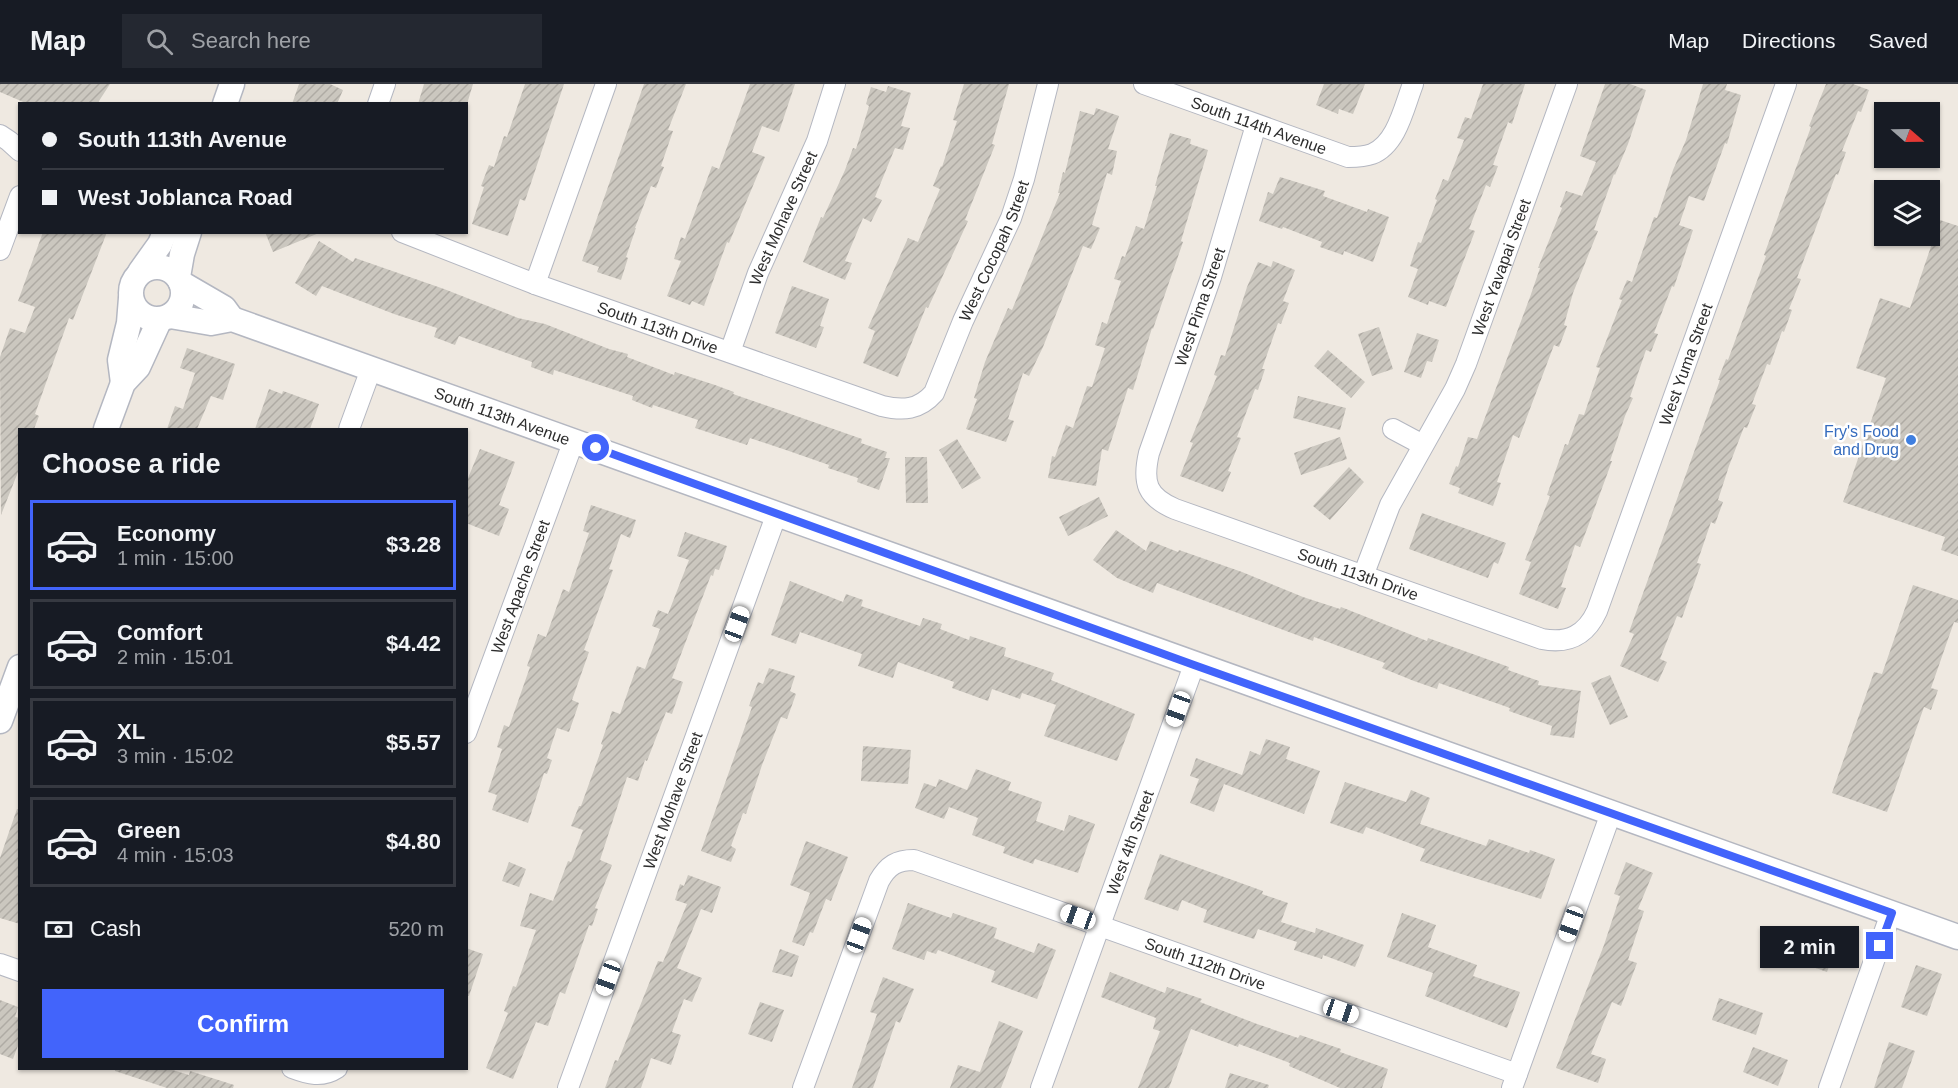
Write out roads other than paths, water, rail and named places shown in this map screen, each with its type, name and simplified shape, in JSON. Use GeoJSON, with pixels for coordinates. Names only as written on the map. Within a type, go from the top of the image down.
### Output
{"type":"FeatureCollection","features":[{"type":"Feature","properties":{"kind":"street"},"geometry":{"type":"LineString","coordinates":[[226,102],[232,84]]}},
{"type":"Feature","properties":{"kind":"street"},"geometry":{"type":"LineString","coordinates":[[379,102],[385,84]]}},
{"type":"Feature","properties":{"kind":"street"},"geometry":{"type":"LineString","coordinates":[[535,284],[606,84]]}},
{"type":"Feature","properties":{"kind":"street","name":"West Mohave Street"},"geometry":{"type":"LineString","coordinates":[[730,352],[762,263],[817,141],[835,84]]}},
{"type":"Feature","properties":{"kind":"street","name":"West Cocopah Street"},"geometry":{"type":"LineString","coordinates":[[916,408],[934,393],[963,321],[1003,237],[1024,180],[1048,84]]}},
{"type":"Feature","properties":{"kind":"street","name":"South 114th Avenue"},"geometry":{"type":"LineString","coordinates":[[1154,86],[1348,157],[1373,154],[1384,146],[1393,135],[1413,84]]}},
{"type":"Feature","properties":{"kind":"street","name":"West Yavapai Street"},"geometry":{"type":"LineString","coordinates":[[1363,576],[1390,505],[1455,389],[1466,364],[1566,84]]}},
{"type":"Feature","properties":{"kind":"street","name":"West Yuma Street"},"geometry":{"type":"LineString","coordinates":[[1574,638],[1592,621],[1597,611],[1786,84]]}},
{"type":"Feature","properties":{"kind":"street","name":"West Pima Street"},"geometry":{"type":"LineString","coordinates":[[1148,489],[1145,478],[1149,453],[1211,277],[1256,125]]}},
{"type":"Feature","properties":{"kind":"street"},"geometry":{"type":"LineString","coordinates":[[0,135],[18,149]]}},
{"type":"Feature","properties":{"kind":"street"},"geometry":{"type":"LineString","coordinates":[[0,249],[18,201]]}},
{"type":"Feature","properties":{"kind":"street","name":"South 113th Drive"},"geometry":{"type":"LineString","coordinates":[[407,234],[535,284],[882,406],[905,410],[916,408]]}},
{"type":"Feature","properties":{"kind":"street"},"geometry":{"type":"LineString","coordinates":[[106,428],[123,383],[138,367],[165,317],[180,305],[183,298],[175,251],[140,272],[131,288],[128,332],[120,360],[123,383]]}},
{"type":"Feature","properties":{"kind":"street","name":"South 113th Avenue"},"geometry":{"type":"LineString","coordinates":[[140,272],[146,269],[167,268],[175,251],[232,319],[1958,937]]}},
{"type":"Feature","properties":{"kind":"street","name":"South 113th Avenue"},"geometry":{"type":"LineString","coordinates":[[131,298],[141,314],[147,317],[218,323],[232,319]]}},
{"type":"Feature","properties":{"kind":"street"},"geometry":{"type":"LineString","coordinates":[[349,428],[371,369]]}},
{"type":"Feature","properties":{"kind":"street"},"geometry":{"type":"LineString","coordinates":[[1393,429],[1423,444]]}},
{"type":"Feature","properties":{"kind":"street","name":"West Apache Street"},"geometry":{"type":"LineString","coordinates":[[468,728],[574,440]]}},
{"type":"Feature","properties":{"kind":"street","name":"South 113th Drive"},"geometry":{"type":"LineString","coordinates":[[1148,489],[1164,505],[1542,639],[1563,641],[1574,638]]}},
{"type":"Feature","properties":{"kind":"street","name":"West Mohave Street"},"geometry":{"type":"LineString","coordinates":[[568,1088],[777,513]]}},
{"type":"Feature","properties":{"kind":"street","name":"West 4th Street"},"geometry":{"type":"LineString","coordinates":[[1041,1088],[1194,665]]}},
{"type":"Feature","properties":{"kind":"street"},"geometry":{"type":"LineString","coordinates":[[0,721],[18,675]]}},
{"type":"Feature","properties":{"kind":"street"},"geometry":{"type":"LineString","coordinates":[[1514,1081],[1611,813]]}},
{"type":"Feature","properties":{"kind":"street","name":"South 112th Drive"},"geometry":{"type":"LineString","coordinates":[[803,1088],[875,891],[885,871],[902,860],[927,863],[1099,925],[1514,1081]]}},
{"type":"Feature","properties":{"kind":"street"},"geometry":{"type":"LineString","coordinates":[[1829,1088],[1892,913]]}},
{"type":"Feature","properties":{"kind":"street"},"geometry":{"type":"LineString","coordinates":[[0,964],[18,970]]}},
{"type":"Feature","properties":{"kind":"street"},"geometry":{"type":"LineString","coordinates":[[298,1070],[314,1075],[334,1070]]}},
{"type":"Feature","properties":{"kind":"place","name":"Fry's Food and Drug"},"geometry":{"type":"Point","coordinates":[1911,440]}}]}
